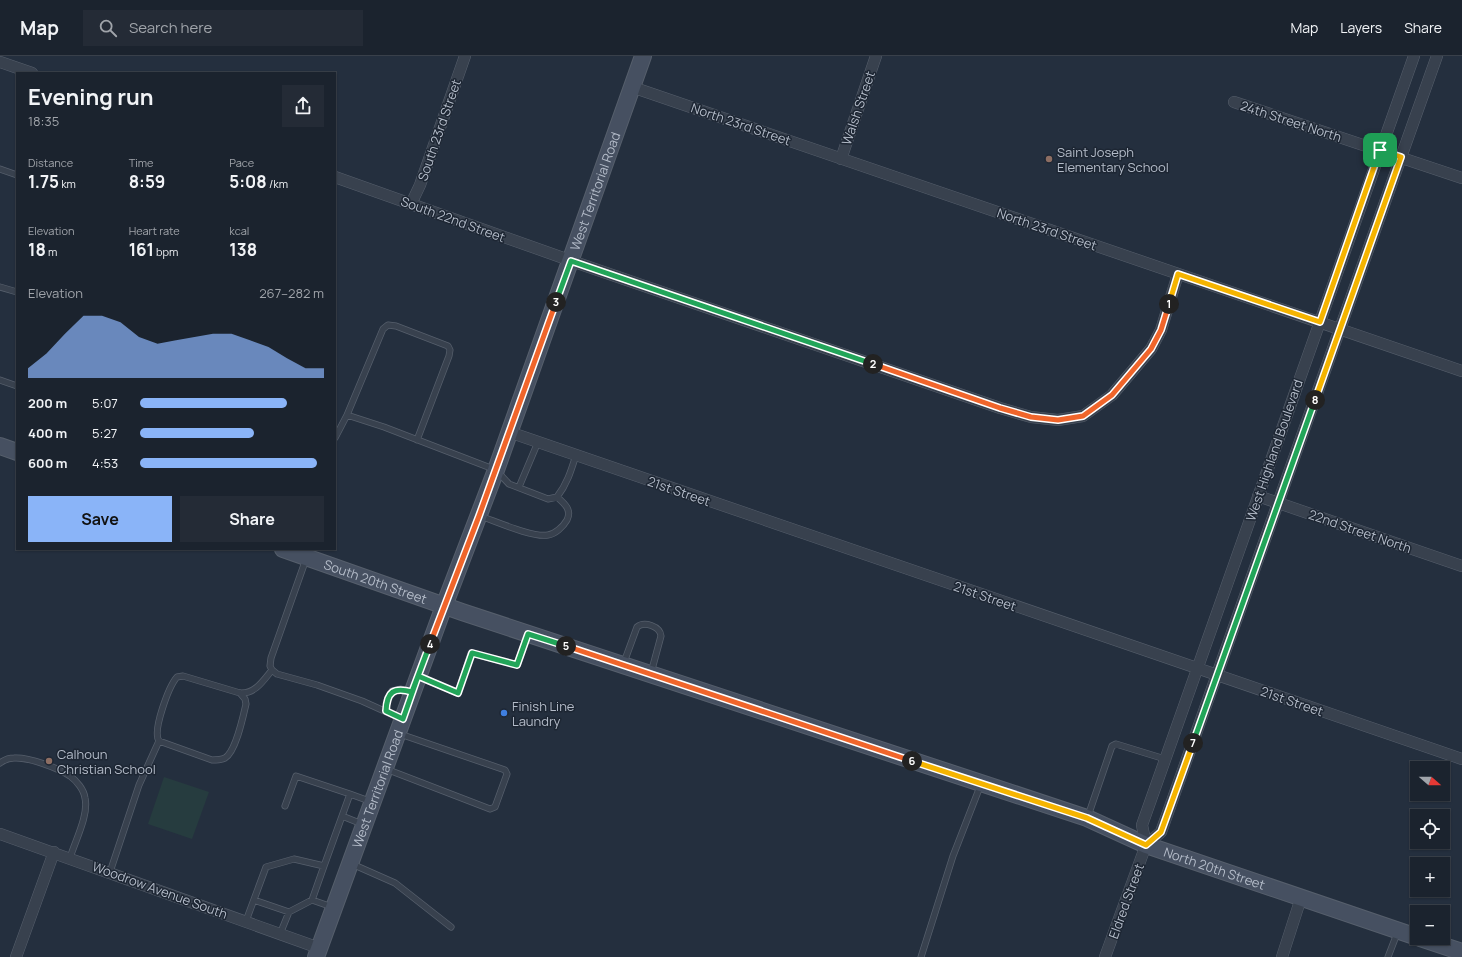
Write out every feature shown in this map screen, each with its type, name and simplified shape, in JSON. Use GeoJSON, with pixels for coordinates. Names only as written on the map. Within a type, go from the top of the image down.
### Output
{"type":"FeatureCollection","features":[{"type":"Feature","properties":{"kind":"main road","name":"West Territorial Road"},"geometry":{"type":"LineString","coordinates":[[317,952],[412,692],[496,470],[643,56]]}},
{"type":"Feature","properties":{"kind":"main road"},"geometry":{"type":"LineString","coordinates":[[0,446],[16,452]]}},
{"type":"Feature","properties":{"kind":"main road","name":"South 20th Street"},"geometry":{"type":"LineString","coordinates":[[294,552],[444,606]]}},
{"type":"Feature","properties":{"kind":"main road","name":"North 20th Street"},"geometry":{"type":"LineString","coordinates":[[444,606],[1087,818],[1146,845],[1410,935]]}},
{"type":"Feature","properties":{"kind":"main road"},"geometry":{"type":"LineString","coordinates":[[1441,945],[1462,952]]}},
{"type":"Feature","properties":{"kind":"street","name":"South 23rd Street"},"geometry":{"type":"LineString","coordinates":[[411,204],[420,185],[465,56]]}},
{"type":"Feature","properties":{"kind":"street","name":"Walsh Street"},"geometry":{"type":"LineString","coordinates":[[841,159],[876,56]]}},
{"type":"Feature","properties":{"kind":"street","name":"West Highland Boulevard"},"geometry":{"type":"LineString","coordinates":[[1146,845],[1142,825],[1414,56]]}},
{"type":"Feature","properties":{"kind":"street"},"geometry":{"type":"LineString","coordinates":[[1146,845],[1161,832],[1437,56]]}},
{"type":"Feature","properties":{"kind":"street"},"geometry":{"type":"LineString","coordinates":[[0,62],[29,72]]}},
{"type":"Feature","properties":{"kind":"street","name":"North 23rd Street"},"geometry":{"type":"LineString","coordinates":[[632,87],[1462,371]]}},
{"type":"Feature","properties":{"kind":"street","name":"24th Street North"},"geometry":{"type":"LineString","coordinates":[[1234,102],[1462,178]]}},
{"type":"Feature","properties":{"kind":"street","name":"South 22nd Street"},"geometry":{"type":"LineString","coordinates":[[336,177],[571,261],[1000,408],[1031,417],[1058,420],[1083,416],[1112,395],[1151,349],[1161,330],[1178,274]]}},
{"type":"Feature","properties":{"kind":"street","name":"21st Street"},"geometry":{"type":"LineString","coordinates":[[509,432],[1462,759]]}},
{"type":"Feature","properties":{"kind":"street","name":"22nd Street North"},"geometry":{"type":"LineString","coordinates":[[1258,496],[1462,566]]}},
{"type":"Feature","properties":{"kind":"street","name":"Woodrow Avenue South"},"geometry":{"type":"LineString","coordinates":[[0,834],[246,921],[280,934],[317,952]]}},
{"type":"Feature","properties":{"kind":"street","name":"Eldred Street"},"geometry":{"type":"LineString","coordinates":[[1105,957],[1146,845]]}},
{"type":"Feature","properties":{"kind":"street"},"geometry":{"type":"LineString","coordinates":[[16,957],[54,852]]}},
{"type":"Feature","properties":{"kind":"street"},"geometry":{"type":"LineString","coordinates":[[1282,957],[1302,898]]}},
{"type":"Feature","properties":{"kind":"lane"},"geometry":{"type":"LineString","coordinates":[[0,169],[16,175]]}},
{"type":"Feature","properties":{"kind":"lane"},"geometry":{"type":"LineString","coordinates":[[0,287],[16,292]]}},
{"type":"Feature","properties":{"kind":"lane"},"geometry":{"type":"LineString","coordinates":[[336,436],[347,415],[383,329],[388,325],[396,326],[448,346],[450,350],[417,440]]}},
{"type":"Feature","properties":{"kind":"lane"},"geometry":{"type":"LineString","coordinates":[[0,380],[16,386]]}},
{"type":"Feature","properties":{"kind":"lane"},"geometry":{"type":"LineString","coordinates":[[347,415],[496,470],[509,484],[548,499],[558,497],[569,478],[576,455]]}},
{"type":"Feature","properties":{"kind":"lane"},"geometry":{"type":"LineString","coordinates":[[519,487],[538,442]]}},
{"type":"Feature","properties":{"kind":"lane"},"geometry":{"type":"LineString","coordinates":[[479,516],[534,534],[548,535],[554,533],[564,524],[568,516],[569,512],[567,507],[558,497]]}},
{"type":"Feature","properties":{"kind":"lane"},"geometry":{"type":"LineString","coordinates":[[294,552],[271,658],[270,666],[272,670],[277,674],[288,678],[362,700],[386,711],[400,726],[505,770],[507,774],[495,807],[490,809],[385,768]]}},
{"type":"Feature","properties":{"kind":"lane"},"geometry":{"type":"LineString","coordinates":[[623,665],[637,627],[644,623],[659,629],[661,636],[651,674]]}},
{"type":"Feature","properties":{"kind":"lane"},"geometry":{"type":"LineString","coordinates":[[418,676],[458,693],[472,653],[517,665],[528,634]]}},
{"type":"Feature","properties":{"kind":"lane"},"geometry":{"type":"LineString","coordinates":[[240,693],[245,699],[246,704],[232,748],[228,755],[224,758],[220,760],[212,760],[159,741],[156,737],[158,725],[170,688],[178,677],[183,676],[240,693],[251,692],[256,689],[272,670]]}},
{"type":"Feature","properties":{"kind":"lane"},"geometry":{"type":"LineString","coordinates":[[386,711],[387,700],[392,692],[401,690],[412,692]]}},
{"type":"Feature","properties":{"kind":"lane"},"geometry":{"type":"LineString","coordinates":[[110,872],[138,785],[159,741]]}},
{"type":"Feature","properties":{"kind":"lane"},"geometry":{"type":"LineString","coordinates":[[1087,818],[1112,746],[1116,744],[1165,759]]}},
{"type":"Feature","properties":{"kind":"lane"},"geometry":{"type":"LineString","coordinates":[[0,763],[13,758],[25,758],[57,769],[70,776],[80,786],[85,797],[86,808],[70,858]]}},
{"type":"Feature","properties":{"kind":"lane"},"geometry":{"type":"LineString","coordinates":[[285,806],[296,776],[372,802]]}},
{"type":"Feature","properties":{"kind":"lane"},"geometry":{"type":"LineString","coordinates":[[921,957],[953,856],[981,783]]}},
{"type":"Feature","properties":{"kind":"lane"},"geometry":{"type":"LineString","coordinates":[[280,934],[288,912],[312,900],[350,794]]}},
{"type":"Feature","properties":{"kind":"lane"},"geometry":{"type":"LineString","coordinates":[[342,816],[364,825]]}},
{"type":"Feature","properties":{"kind":"lane"},"geometry":{"type":"LineString","coordinates":[[246,921],[266,867],[294,859],[324,866]]}},
{"type":"Feature","properties":{"kind":"lane"},"geometry":{"type":"LineString","coordinates":[[350,863],[395,883],[451,927]]}},
{"type":"Feature","properties":{"kind":"lane"},"geometry":{"type":"LineString","coordinates":[[254,900],[288,912]]}},
{"type":"Feature","properties":{"kind":"lane"},"geometry":{"type":"LineString","coordinates":[[312,900],[334,907]]}},
{"type":"Feature","properties":{"kind":"lane"},"geometry":{"type":"LineString","coordinates":[[1388,957],[1398,931]]}},
{"type":"Feature","properties":{"kind":"green space"},"geometry":{"type":"Polygon","coordinates":[[[164,777],[209,792],[192,839],[148,824],[164,777]]]}},
{"type":"Feature","properties":{"kind":"place","name":"Saint Joseph Elementary School"},"geometry":{"type":"Point","coordinates":[1049,159]}},
{"type":"Feature","properties":{"kind":"place","name":"Finish Line Laundry"},"geometry":{"type":"Point","coordinates":[504,713]}},
{"type":"Feature","properties":{"kind":"place","name":"Calhoun Christian School"},"geometry":{"type":"Point","coordinates":[49,761]}},
{"type":"Feature","properties":{"kind":"route"},"geometry":{"type":"LineString","coordinates":[[1380,150],[1401,157],[1161,832],[1146,845],[1087,818],[528,634],[517,665],[472,653],[458,693],[418,676],[403,719],[391,715],[386,711],[387,700],[392,692],[401,690],[412,692],[444,606],[479,516],[571,261],[1000,408],[1031,417],[1058,420],[1083,416],[1112,395],[1127,379],[1151,349],[1161,330],[1178,274],[1320,322],[1380,150]]}}]}
